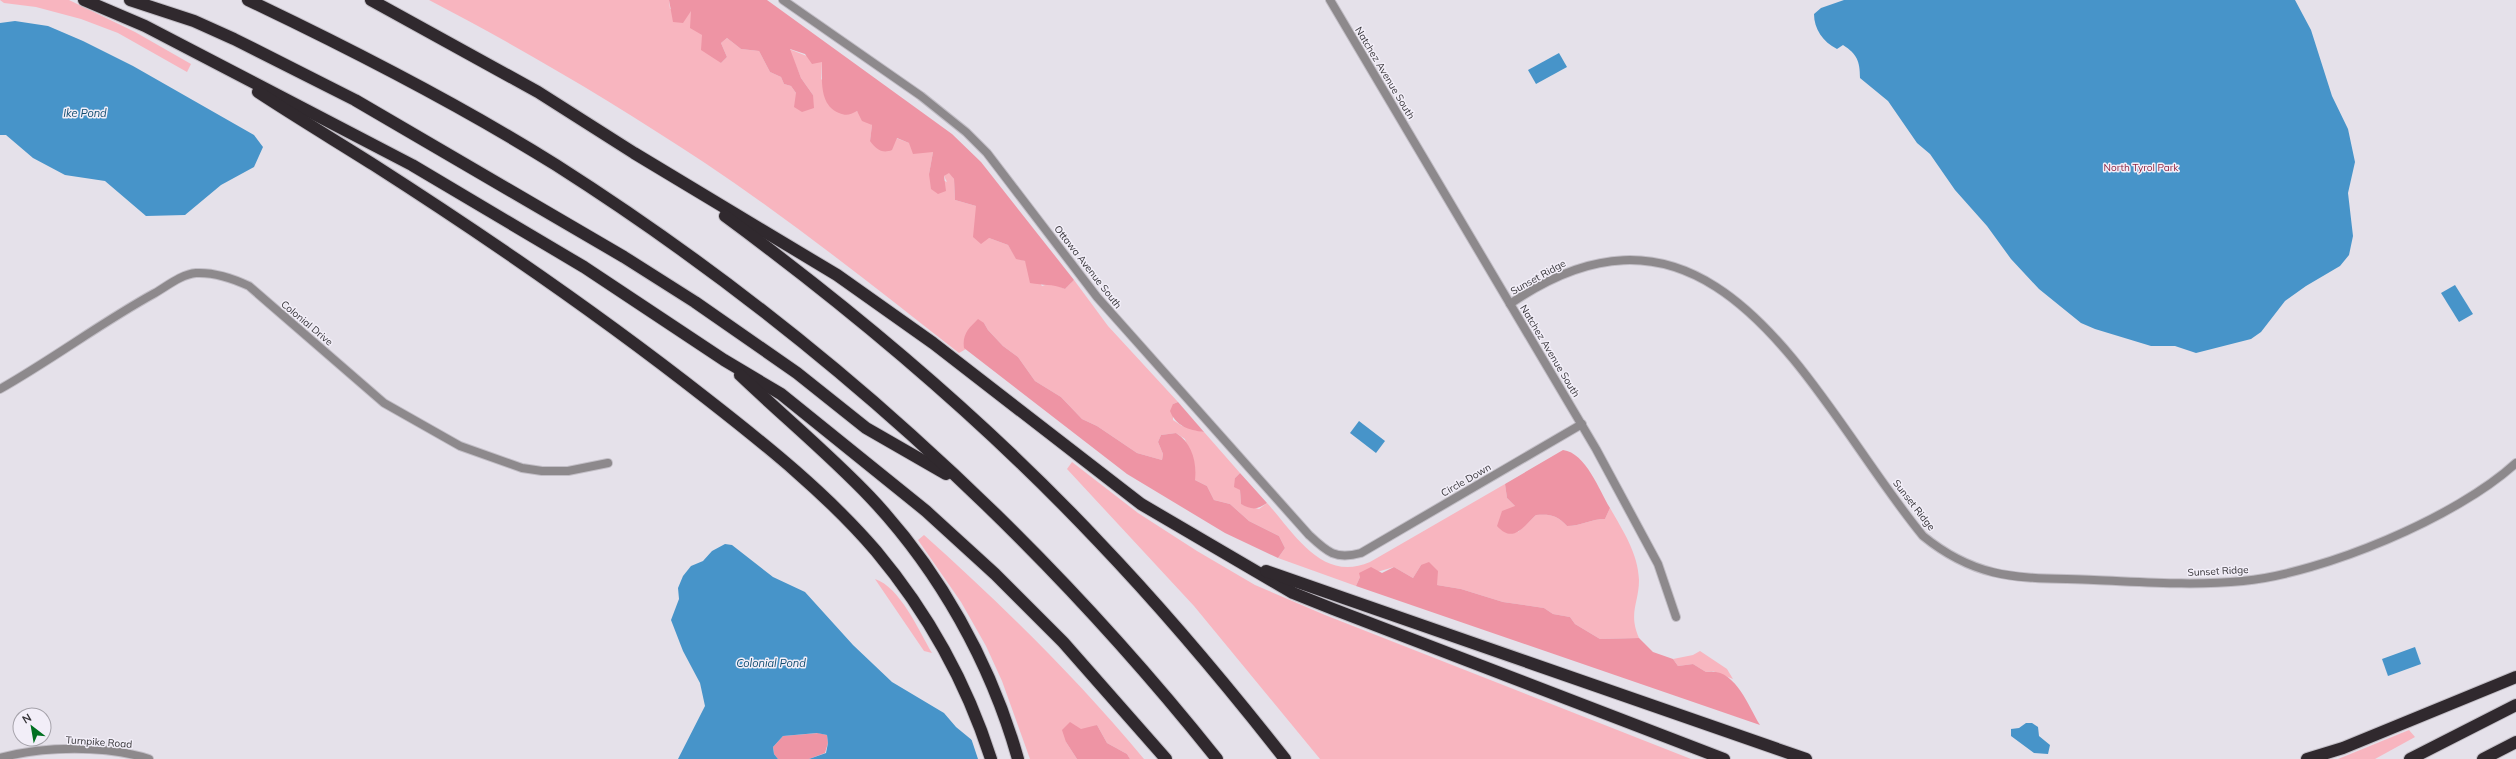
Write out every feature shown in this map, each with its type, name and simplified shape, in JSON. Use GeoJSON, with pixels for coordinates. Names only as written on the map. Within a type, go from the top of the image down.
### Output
{"type":"FeatureCollection","features":[{"type":"Feature","properties":{"kind":"highway"},"geometry":{"type":"LineString","coordinates":[[84,0],[145,26],[222,68],[311,111],[516,225],[724,360],[781,394],[926,510],[996,574],[1063,642],[1166,759]]}},
{"type":"Feature","properties":{"kind":"highway"},"geometry":{"type":"LineString","coordinates":[[130,0],[194,21],[234,38],[355,100],[624,257],[695,302],[797,373],[866,428],[964,484]]}},
{"type":"Feature","properties":{"kind":"highway"},"geometry":{"type":"LineString","coordinates":[[248,0],[322,36],[473,116],[618,206],[803,342],[911,435],[964,484],[1085,605],[1147,675],[1217,759]]}},
{"type":"Feature","properties":{"kind":"highway"},"geometry":{"type":"LineString","coordinates":[[371,0],[468,52],[837,275],[933,343],[1141,504],[1225,555],[1293,593],[1333,610],[1724,759]]}},
{"type":"Feature","properties":{"kind":"highway"},"geometry":{"type":"LineString","coordinates":[[222,68],[375,166],[573,298],[758,439],[812,487],[876,551],[918,608],[942,648],[981,728],[991,759]]}},
{"type":"Feature","properties":{"kind":"highway"},"geometry":{"type":"LineString","coordinates":[[634,153],[710,204],[854,315],[1002,446],[1098,541],[1141,587],[1189,641],[1285,759]]}},
{"type":"Feature","properties":{"kind":"highway"},"geometry":{"type":"LineString","coordinates":[[724,360],[771,405],[822,449],[871,498],[927,568],[967,633],[991,680],[1018,759]]}},
{"type":"Feature","properties":{"kind":"highway"},"geometry":{"type":"LineString","coordinates":[[1225,555],[1316,590],[1806,759]]}},
{"type":"Feature","properties":{"kind":"highway"},"geometry":{"type":"LineString","coordinates":[[2307,759],[2370,737],[2516,676]]}},
{"type":"Feature","properties":{"kind":"highway"},"geometry":{"type":"LineString","coordinates":[[2410,759],[2516,705]]}},
{"type":"Feature","properties":{"kind":"highway"},"geometry":{"type":"LineString","coordinates":[[2483,759],[2516,742]]}},
{"type":"Feature","properties":{"kind":"street","name":"Ottawa Avenue South"},"geometry":{"type":"LineString","coordinates":[[783,0],[921,96],[966,132],[1001,170],[1120,324],[1309,535],[1332,554],[1349,557],[1361,554]]}},
{"type":"Feature","properties":{"kind":"street","name":"Natchez Avenue South"},"geometry":{"type":"LineString","coordinates":[[1330,0],[1582,424],[1658,564],[1676,618]]}},
{"type":"Feature","properties":{"kind":"street","name":"Sunset Ridge"},"geometry":{"type":"LineString","coordinates":[[1510,304],[1560,274],[1609,260],[1627,259],[1665,264],[1702,278],[1744,306],[1781,343],[1923,536],[1954,558],[1994,574],[2163,583],[2244,581],[2277,575],[2342,556],[2422,524],[2478,492],[2516,463]]}},
{"type":"Feature","properties":{"kind":"street","name":"Colonial Drive"},"geometry":{"type":"LineString","coordinates":[[0,389],[33,370],[134,305],[178,280],[195,273],[214,274],[236,280],[249,286],[384,403],[460,446],[522,468],[542,471],[568,471],[608,463]]}},
{"type":"Feature","properties":{"kind":"street","name":"Circle Down"},"geometry":{"type":"LineString","coordinates":[[1361,554],[1582,424]]}},
{"type":"Feature","properties":{"kind":"street","name":"Turnpike Road"},"geometry":{"type":"LineString","coordinates":[[0,758],[48,749],[121,752],[149,759]]}},
{"type":"Feature","properties":{"kind":"shaded area"},"geometry":{"type":"Polygon","coordinates":[[[0,0],[69,0],[135,32],[191,64],[187,72],[118,33],[81,19],[36,7],[4,3],[0,0]]]}},
{"type":"Feature","properties":{"kind":"shaded area"},"geometry":{"type":"Polygon","coordinates":[[[429,0],[669,0],[670,9],[691,10],[702,35],[721,63],[727,57],[721,43],[727,38],[741,49],[759,51],[770,72],[781,77],[784,84],[791,86],[796,93],[813,95],[801,78],[789,49],[822,62],[821,79],[872,125],[870,141],[896,138],[933,152],[929,174],[947,182],[944,176],[949,172],[954,179],[955,200],[976,206],[989,238],[1008,245],[1016,258],[1025,261],[1042,286],[1051,283],[1065,289],[1074,280],[1108,326],[1178,402],[1173,404],[1173,420],[1182,426],[1204,432],[1240,473],[1235,478],[1240,490],[1241,504],[1259,509],[1267,503],[1299,541],[1311,552],[1324,561],[1338,566],[1353,567],[1370,562],[1505,484],[1507,498],[1515,506],[1518,532],[1536,515],[1553,516],[1567,526],[1572,526],[1605,519],[1610,508],[1629,542],[1636,561],[1639,588],[1634,622],[1639,638],[1600,639],[1575,624],[1570,617],[1553,614],[1544,608],[1503,602],[1461,589],[1437,585],[1421,565],[1413,578],[1394,567],[1360,577],[1356,586],[1278,558],[1285,548],[1279,536],[1249,521],[1230,504],[1214,500],[1207,486],[1195,480],[1185,439],[1176,433],[1161,435],[1158,442],[1163,454],[1162,460],[1137,453],[1097,426],[1082,419],[1061,397],[1035,381],[1018,357],[1003,346],[988,330],[984,323],[964,347],[966,349],[959,353],[802,232],[738,185],[705,163],[569,78],[429,0]]]}},
{"type":"Feature","properties":{"kind":"shaded area"},"geometry":{"type":"Polygon","coordinates":[[[669,0],[767,0],[952,134],[981,162],[1074,280],[1065,289],[1056,286],[1030,283],[1025,261],[1016,259],[1008,245],[989,238],[981,244],[973,237],[976,206],[955,200],[954,179],[949,173],[944,176],[946,191],[938,194],[931,189],[929,174],[933,152],[913,154],[909,143],[897,138],[892,150],[882,151],[877,148],[870,141],[872,125],[862,121],[857,111],[844,115],[833,109],[828,104],[822,84],[822,62],[812,64],[805,54],[790,49],[801,78],[813,95],[814,108],[802,112],[794,107],[796,93],[791,86],[784,84],[781,77],[770,72],[759,51],[741,49],[727,38],[721,43],[727,57],[721,63],[701,50],[702,35],[690,28],[691,11],[683,23],[673,22],[669,0]]]}},
{"type":"Feature","properties":{"kind":"shaded area"},"geometry":{"type":"Polygon","coordinates":[[[978,319],[984,323],[988,330],[1003,346],[1018,357],[1035,381],[1061,397],[1082,419],[1097,426],[1137,453],[1162,460],[1163,454],[1158,442],[1161,435],[1176,433],[1190,448],[1195,466],[1195,480],[1207,486],[1214,500],[1230,504],[1249,521],[1279,536],[1285,548],[1278,558],[1225,533],[1127,474],[964,348],[965,335],[969,328],[978,319]]]}},
{"type":"Feature","properties":{"kind":"shaded area"},"geometry":{"type":"Polygon","coordinates":[[[1178,402],[1204,432],[1193,430],[1179,424],[1170,411],[1173,404],[1178,402]]]}},
{"type":"Feature","properties":{"kind":"shaded area"},"geometry":{"type":"Polygon","coordinates":[[[1563,450],[1578,458],[1591,473],[1610,508],[1605,519],[1567,526],[1556,517],[1536,515],[1518,532],[1508,534],[1503,531],[1497,526],[1502,511],[1515,506],[1507,498],[1505,484],[1563,450]]]}},
{"type":"Feature","properties":{"kind":"shaded area"},"geometry":{"type":"Polygon","coordinates":[[[1072,462],[1138,513],[1197,551],[1255,585],[1325,615],[1691,759],[1320,759],[1194,606],[1067,469],[1072,462]]]}},
{"type":"Feature","properties":{"kind":"shaded area"},"geometry":{"type":"Polygon","coordinates":[[[1240,473],[1267,503],[1260,507],[1254,508],[1241,504],[1240,490],[1234,487],[1235,478],[1240,473]]]}},
{"type":"Feature","properties":{"kind":"shaded area"},"geometry":{"type":"Polygon","coordinates":[[[924,535],[982,588],[1066,671],[1144,759],[1130,759],[1127,754],[1107,743],[1097,725],[1066,742],[1077,759],[1030,759],[1002,681],[986,646],[961,602],[918,540],[924,535]]]}},
{"type":"Feature","properties":{"kind":"shaded area"},"geometry":{"type":"Polygon","coordinates":[[[1429,562],[1438,571],[1437,585],[1461,589],[1503,602],[1544,608],[1553,614],[1570,617],[1575,624],[1600,639],[1639,638],[1653,652],[1673,659],[1678,666],[1693,664],[1706,672],[1716,672],[1725,675],[1739,689],[1760,725],[1356,586],[1360,577],[1359,573],[1371,567],[1382,573],[1394,567],[1413,578],[1421,565],[1429,562]]]}},
{"type":"Feature","properties":{"kind":"shaded area"},"geometry":{"type":"Polygon","coordinates":[[[875,579],[893,591],[901,600],[932,653],[924,651],[875,579]]]}},
{"type":"Feature","properties":{"kind":"shaded area"},"geometry":{"type":"Polygon","coordinates":[[[1700,651],[1727,669],[1733,679],[1713,671],[1706,672],[1693,664],[1678,666],[1673,659],[1693,655],[1700,651]]]}},
{"type":"Feature","properties":{"kind":"shaded area"},"geometry":{"type":"Polygon","coordinates":[[[1070,722],[1081,729],[1097,725],[1107,743],[1127,754],[1130,759],[1077,759],[1066,742],[1062,730],[1070,722]]]}},
{"type":"Feature","properties":{"kind":"shaded area"},"geometry":{"type":"Polygon","coordinates":[[[2409,730],[2415,737],[2375,759],[2338,759],[2409,730]]]}},
{"type":"Feature","properties":{"kind":"shaded area"},"geometry":{"type":"Polygon","coordinates":[[[818,733],[827,735],[828,743],[825,753],[809,759],[778,759],[774,754],[773,747],[783,736],[818,733]]]}},
{"type":"Feature","properties":{"kind":"water","name":"North Tyrol Park"},"geometry":{"type":"Polygon","coordinates":[[[1844,0],[2295,0],[2311,30],[2332,96],[2348,129],[2355,162],[2348,193],[2353,236],[2349,255],[2340,266],[2306,286],[2285,301],[2261,332],[2251,339],[2196,353],[2175,346],[2151,346],[2095,329],[2081,323],[2039,289],[2011,259],[1987,226],[1955,190],[1930,154],[1917,143],[1888,101],[1860,78],[1858,62],[1855,55],[1843,45],[1837,49],[1832,46],[1820,34],[1814,20],[1814,14],[1821,8],[1844,0]]]}},
{"type":"Feature","properties":{"kind":"water","name":"Ike Pond"},"geometry":{"type":"Polygon","coordinates":[[[15,21],[48,26],[83,41],[133,66],[254,135],[263,147],[254,167],[221,185],[185,215],[146,216],[105,181],[65,175],[33,158],[6,135],[0,135],[0,23],[15,21]]]}},
{"type":"Feature","properties":{"kind":"water"},"geometry":{"type":"Polygon","coordinates":[[[1559,53],[1567,67],[1536,84],[1528,70],[1559,53]]]}},
{"type":"Feature","properties":{"kind":"water"},"geometry":{"type":"Polygon","coordinates":[[[2455,285],[2473,314],[2459,322],[2441,293],[2455,285]]]}},
{"type":"Feature","properties":{"kind":"water"},"geometry":{"type":"Polygon","coordinates":[[[1359,421],[1385,441],[1376,453],[1350,433],[1359,421]]]}},
{"type":"Feature","properties":{"kind":"water","name":"Colonial Pond"},"geometry":{"type":"Polygon","coordinates":[[[725,544],[732,545],[773,577],[805,592],[853,645],[892,682],[944,713],[956,727],[995,759],[809,759],[826,753],[828,743],[827,735],[817,733],[783,736],[773,747],[774,754],[778,759],[678,759],[705,706],[700,683],[683,651],[671,620],[679,599],[678,588],[683,576],[691,566],[703,561],[712,551],[725,544]]]}},
{"type":"Feature","properties":{"kind":"water"},"geometry":{"type":"Polygon","coordinates":[[[2415,647],[2421,664],[2388,676],[2382,659],[2415,647]]]}},
{"type":"Feature","properties":{"kind":"water"},"geometry":{"type":"Polygon","coordinates":[[[2026,723],[2032,723],[2038,727],[2039,736],[2050,745],[2048,754],[2034,753],[2011,736],[2011,729],[2019,728],[2026,723]]]}},
{"type":"Feature","properties":{"kind":"pier"},"geometry":{"type":"Polygon","coordinates":[[[970,735],[996,757],[997,759],[978,759],[970,735]]]}}]}
